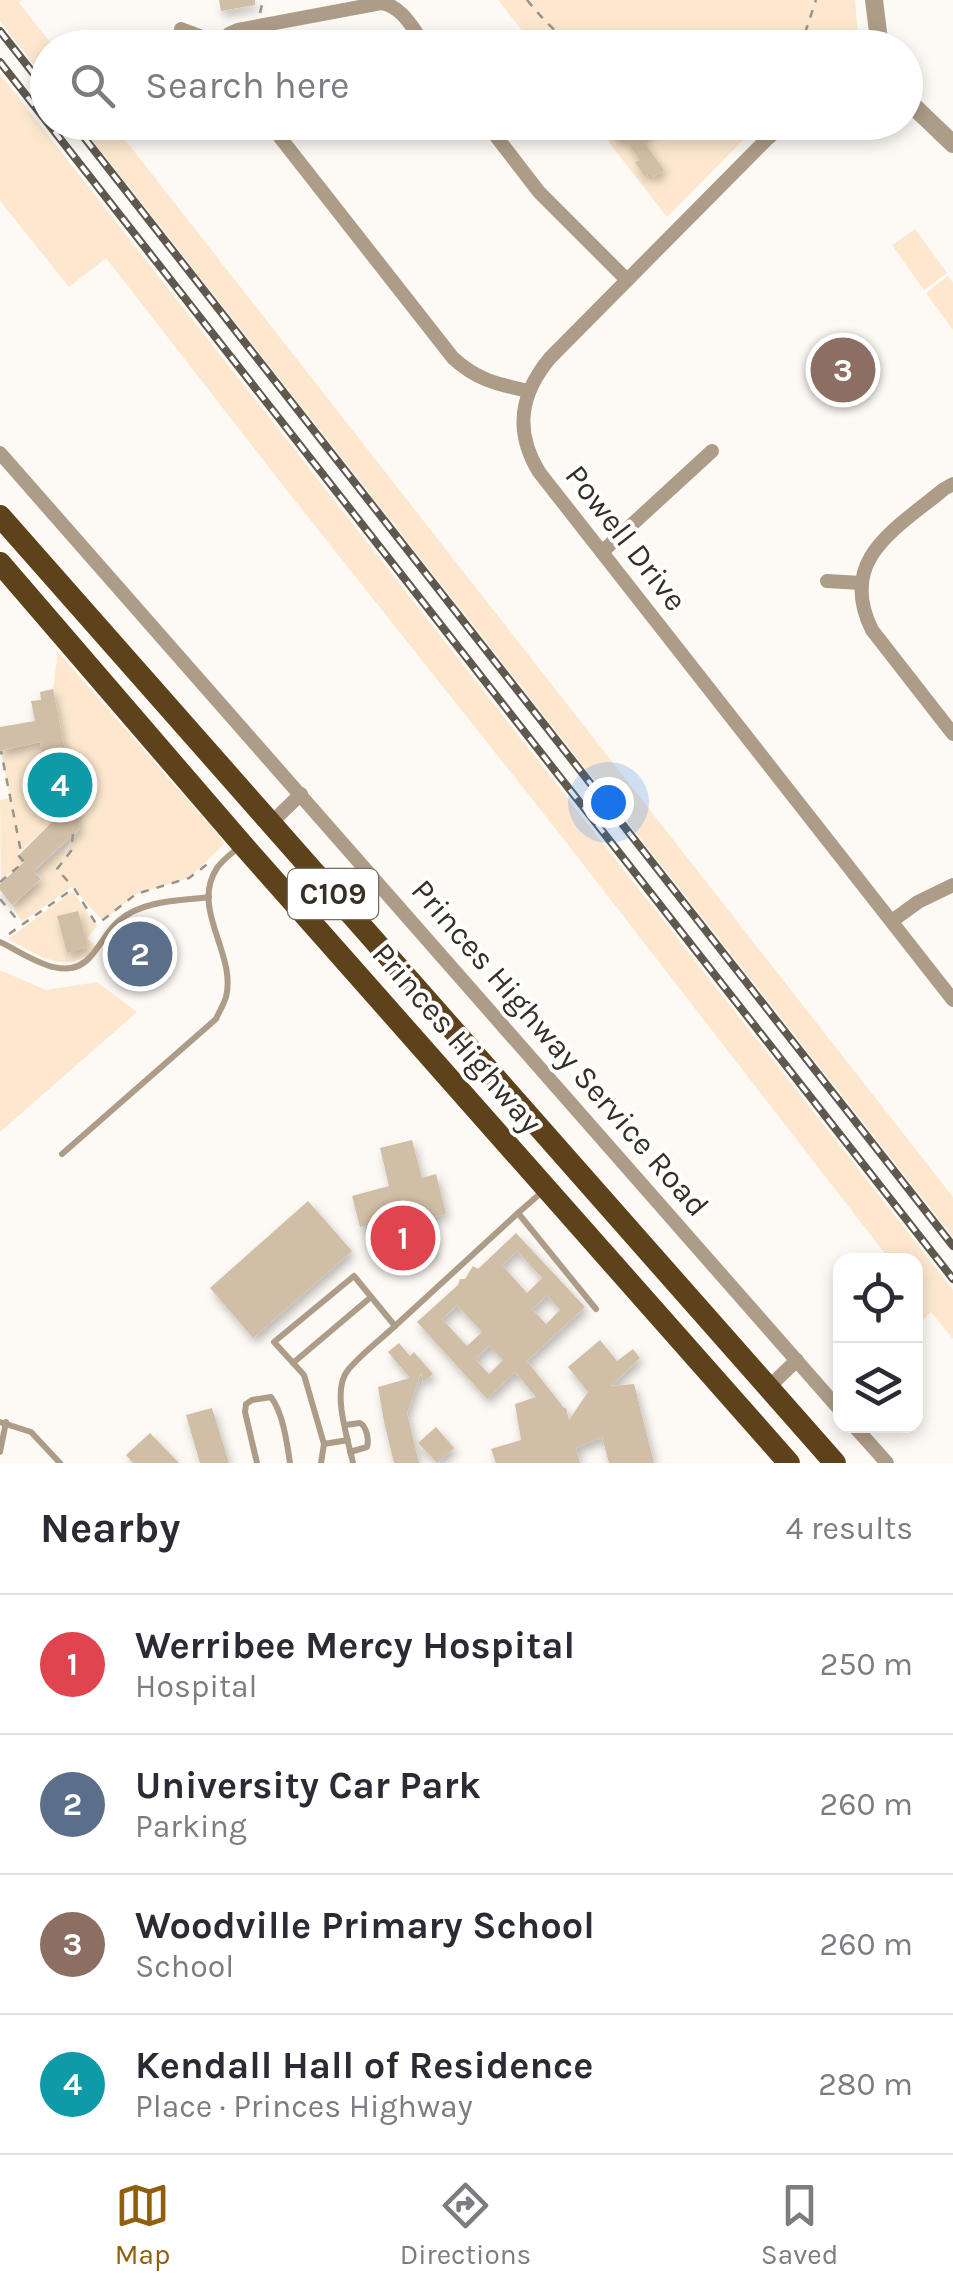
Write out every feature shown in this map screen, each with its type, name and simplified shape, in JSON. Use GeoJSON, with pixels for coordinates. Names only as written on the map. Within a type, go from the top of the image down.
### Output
{"type":"FeatureCollection","features":[{"type":"Feature","properties":{"kind":"highway","name":"Princes Highway"},"geometry":{"type":"LineString","coordinates":[[0,516],[835,1463]]}},
{"type":"Feature","properties":{"kind":"highway","name":"Princes Highway"},"geometry":{"type":"LineString","coordinates":[[0,563],[242,844],[790,1463]]}},
{"type":"Feature","properties":{"kind":"highway"},"geometry":{"type":"LineString","coordinates":[[242,844],[270,824]]}},
{"type":"Feature","properties":{"kind":"highway"},"geometry":{"type":"LineString","coordinates":[[642,1296],[666,1272]]}},
{"type":"Feature","properties":{"kind":"highway"},"geometry":{"type":"LineString","coordinates":[[746,1413],[768,1388]]}},
{"type":"Feature","properties":{"kind":"street"},"geometry":{"type":"LineString","coordinates":[[874,0],[878,30]]}},
{"type":"Feature","properties":{"kind":"street"},"geometry":{"type":"LineString","coordinates":[[238,30],[381,3],[398,10],[413,30]]}},
{"type":"Feature","properties":{"kind":"street"},"geometry":{"type":"LineString","coordinates":[[923,115],[953,144]]}},
{"type":"Feature","properties":{"kind":"street"},"geometry":{"type":"LineString","coordinates":[[282,140],[453,358],[468,372],[485,380],[528,392],[550,358],[766,140]]}},
{"type":"Feature","properties":{"kind":"street"},"geometry":{"type":"LineString","coordinates":[[500,140],[540,192],[627,280]]}},
{"type":"Feature","properties":{"kind":"street","name":"Powell Drive"},"geometry":{"type":"LineString","coordinates":[[528,392],[523,425],[531,458],[953,1000]]}},
{"type":"Feature","properties":{"kind":"street"},"geometry":{"type":"LineString","coordinates":[[602,552],[712,451]]}},
{"type":"Feature","properties":{"kind":"street","name":"Princes Highway Service Road"},"geometry":{"type":"LineString","coordinates":[[0,452],[833,1402]]}},
{"type":"Feature","properties":{"kind":"street"},"geometry":{"type":"LineString","coordinates":[[953,484],[873,553],[865,566],[860,597],[872,630],[953,734]]}},
{"type":"Feature","properties":{"kind":"street"},"geometry":{"type":"LineString","coordinates":[[827,581],[861,584]]}},
{"type":"Feature","properties":{"kind":"street"},"geometry":{"type":"LineString","coordinates":[[270,824],[301,794]]}},
{"type":"Feature","properties":{"kind":"street"},"geometry":{"type":"LineString","coordinates":[[892,921],[953,884]]}},
{"type":"Feature","properties":{"kind":"street"},"geometry":{"type":"LineString","coordinates":[[768,1388],[797,1360]]}},
{"type":"Feature","properties":{"kind":"street"},"geometry":{"type":"LineString","coordinates":[[860,1433],[887,1463]]}},
{"type":"Feature","properties":{"kind":"lane"},"geometry":{"type":"LineString","coordinates":[[62,1154],[216,1019],[226,997],[227,975],[210,913],[210,882],[218,866],[242,844]]}},
{"type":"Feature","properties":{"kind":"lane"},"geometry":{"type":"LineString","coordinates":[[0,942],[46,966],[74,967],[89,960],[118,920],[138,908],[209,898]]}},
{"type":"Feature","properties":{"kind":"lane"},"geometry":{"type":"LineString","coordinates":[[353,1463],[340,1385],[345,1372],[546,1188]]}},
{"type":"Feature","properties":{"kind":"lane"},"geometry":{"type":"LineString","coordinates":[[518,1213],[596,1310]]}},
{"type":"Feature","properties":{"kind":"lane"},"geometry":{"type":"LineString","coordinates":[[321,1463],[324,1444],[304,1375],[274,1342],[354,1276],[395,1326]]}},
{"type":"Feature","properties":{"kind":"lane"},"geometry":{"type":"LineString","coordinates":[[293,1363],[371,1297]]}},
{"type":"Feature","properties":{"kind":"lane"},"geometry":{"type":"LineString","coordinates":[[257,1463],[245,1412],[246,1404],[263,1398],[275,1401],[290,1463]]}},
{"type":"Feature","properties":{"kind":"lane"},"geometry":{"type":"LineString","coordinates":[[0,1452],[3,1422],[31,1432],[60,1463]]}},
{"type":"Feature","properties":{"kind":"lane"},"geometry":{"type":"LineString","coordinates":[[345,1425],[360,1423],[367,1433],[367,1447],[350,1452]]}},
{"type":"Feature","properties":{"kind":"lane"},"geometry":{"type":"LineString","coordinates":[[324,1444],[348,1440]]}},
{"type":"Feature","properties":{"kind":"path"},"geometry":{"type":"LineString","coordinates":[[526,0],[555,30]]}},
{"type":"Feature","properties":{"kind":"path"},"geometry":{"type":"LineString","coordinates":[[806,30],[816,0]]}},
{"type":"Feature","properties":{"kind":"path"},"geometry":{"type":"LineString","coordinates":[[716,140],[719,143]]}},
{"type":"Feature","properties":{"kind":"path"},"geometry":{"type":"LineString","coordinates":[[0,881],[24,862],[18,855],[21,852],[1,751]]}},
{"type":"Feature","properties":{"kind":"path"},"geometry":{"type":"LineString","coordinates":[[0,799],[10,797]]}},
{"type":"Feature","properties":{"kind":"path"},"geometry":{"type":"LineString","coordinates":[[73,834],[72,851],[56,869],[74,888],[94,922],[99,923],[136,894],[189,878],[209,863]]}},
{"type":"Feature","properties":{"kind":"path"},"geometry":{"type":"LineString","coordinates":[[0,942],[74,888]]}},
{"type":"Feature","properties":{"kind":"path"},"geometry":{"type":"LineString","coordinates":[[0,899],[21,924]]}},
{"type":"Feature","properties":{"kind":"shaded area"},"geometry":{"type":"Polygon","coordinates":[[[0,0],[22,0],[19,3],[40,30],[30,30],[30,60],[0,21],[0,0]]]}},
{"type":"Feature","properties":{"kind":"shaded area"},"geometry":{"type":"Polygon","coordinates":[[[498,0],[855,0],[858,30],[522,30],[498,0]]]}},
{"type":"Feature","properties":{"kind":"shaded area"},"geometry":{"type":"Polygon","coordinates":[[[0,74],[30,112],[30,140],[52,140],[953,1290],[953,1339],[931,1312],[923,1320],[923,1253],[885,1253],[106,258],[69,287],[0,201],[0,74]]]}},
{"type":"Feature","properties":{"kind":"shaded area"},"geometry":{"type":"Polygon","coordinates":[[[92,140],[125,140],[953,1197],[953,1237],[92,140]]]}},
{"type":"Feature","properties":{"kind":"shaded area"},"geometry":{"type":"Polygon","coordinates":[[[607,140],[743,140],[667,217],[607,140]]]}},
{"type":"Feature","properties":{"kind":"shaded area"},"geometry":{"type":"Polygon","coordinates":[[[915,229],[947,273],[924,290],[892,245],[915,229]]]}},
{"type":"Feature","properties":{"kind":"shaded area"},"geometry":{"type":"Polygon","coordinates":[[[948,276],[953,283],[953,330],[926,293],[948,276]]]}},
{"type":"Feature","properties":{"kind":"shaded area"},"geometry":{"type":"Polygon","coordinates":[[[58,652],[225,843],[189,878],[136,894],[103,921],[72,887],[22,922],[15,911],[14,905],[42,879],[36,871],[71,839],[61,861],[80,828],[53,689],[58,652]]]}},
{"type":"Feature","properties":{"kind":"shaded area"},"geometry":{"type":"Polygon","coordinates":[[[40,742],[55,819],[17,854],[23,862],[1,880],[0,800],[10,798],[1,751],[40,742]]]}},
{"type":"Feature","properties":{"kind":"shaded area"},"geometry":{"type":"Polygon","coordinates":[[[73,891],[98,925],[87,938],[97,947],[86,956],[75,961],[53,961],[8,939],[73,891]]]}},
{"type":"Feature","properties":{"kind":"shaded area"},"geometry":{"type":"Polygon","coordinates":[[[0,970],[46,990],[97,982],[137,1012],[0,1132],[0,970]]]}},
{"type":"Feature","properties":{"kind":"building"},"geometry":{"type":"Polygon","coordinates":[[[219,0],[255,0],[255,5],[221,11],[219,0]]]}},
{"type":"Feature","properties":{"kind":"building"},"geometry":{"type":"Polygon","coordinates":[[[626,140],[642,140],[664,170],[653,177],[649,172],[645,177],[635,162],[640,160],[626,140]]]}},
{"type":"Feature","properties":{"kind":"building"},"geometry":{"type":"Polygon","coordinates":[[[53,689],[80,828],[33,871],[41,879],[12,905],[0,884],[24,862],[19,855],[55,819],[40,742],[0,751],[0,727],[35,721],[31,701],[41,700],[40,692],[53,689]]]}},
{"type":"Feature","properties":{"kind":"building"},"geometry":{"type":"Polygon","coordinates":[[[78,911],[88,947],[67,953],[57,916],[78,911]]]}},
{"type":"Feature","properties":{"kind":"building"},"geometry":{"type":"Polygon","coordinates":[[[412,1140],[422,1178],[436,1174],[446,1214],[427,1219],[435,1254],[404,1262],[393,1218],[360,1227],[352,1196],[389,1186],[380,1148],[412,1140]]]}},
{"type":"Feature","properties":{"kind":"building"},"geometry":{"type":"Polygon","coordinates":[[[308,1201],[352,1251],[253,1338],[210,1288],[308,1201]]]}},
{"type":"Feature","properties":{"kind":"building"},"geometry":{"type":"Polygon","coordinates":[[[516,1233],[585,1307],[527,1361],[566,1408],[569,1420],[588,1392],[568,1367],[600,1340],[617,1361],[633,1349],[640,1358],[611,1386],[634,1384],[654,1463],[609,1463],[602,1437],[576,1448],[580,1463],[496,1463],[491,1449],[521,1440],[515,1404],[536,1397],[515,1372],[487,1399],[417,1322],[460,1279],[465,1279],[473,1266],[478,1269],[516,1233]],[[517,1251],[502,1265],[527,1293],[542,1278],[517,1251]],[[547,1295],[532,1309],[546,1324],[560,1310],[547,1295]],[[457,1305],[442,1319],[467,1346],[482,1332],[457,1305]],[[489,1346],[475,1359],[489,1374],[503,1360],[489,1346]]]}},
{"type":"Feature","properties":{"kind":"building"},"geometry":{"type":"Polygon","coordinates":[[[399,1343],[410,1356],[414,1352],[433,1374],[423,1382],[421,1373],[407,1413],[419,1463],[394,1463],[378,1387],[410,1378],[388,1352],[399,1343]]]}},
{"type":"Feature","properties":{"kind":"building"},"geometry":{"type":"Polygon","coordinates":[[[212,1408],[229,1463],[200,1463],[186,1415],[212,1408]]]}},
{"type":"Feature","properties":{"kind":"building"},"geometry":{"type":"Polygon","coordinates":[[[436,1427],[454,1448],[437,1463],[418,1443],[436,1427]]]}},
{"type":"Feature","properties":{"kind":"building"},"geometry":{"type":"Polygon","coordinates":[[[150,1433],[179,1463],[133,1463],[126,1455],[150,1433]]]}},
{"type":"Feature","properties":{"kind":"railway"},"geometry":{"type":"LineString","coordinates":[[0,31],[30,69]]}},
{"type":"Feature","properties":{"kind":"railway"},"geometry":{"type":"LineString","coordinates":[[0,62],[30,100]]}},
{"type":"Feature","properties":{"kind":"railway"},"geometry":{"type":"LineString","coordinates":[[61,140],[953,1279]]}},
{"type":"Feature","properties":{"kind":"railway"},"geometry":{"type":"LineString","coordinates":[[86,140],[953,1246]]}},
{"type":"Feature","properties":{"kind":"place","name":"Woodville Primary School"},"geometry":{"type":"Point","coordinates":[843,370]}},
{"type":"Feature","properties":{"kind":"place","name":"Kendall Hall of Residence"},"geometry":{"type":"Point","coordinates":[60,785]}},
{"type":"Feature","properties":{"kind":"place","name":"University Car Park"},"geometry":{"type":"Point","coordinates":[140,954]}},
{"type":"Feature","properties":{"kind":"place","name":"Werribee Mercy Hospital"},"geometry":{"type":"Point","coordinates":[403,1238]}}]}
